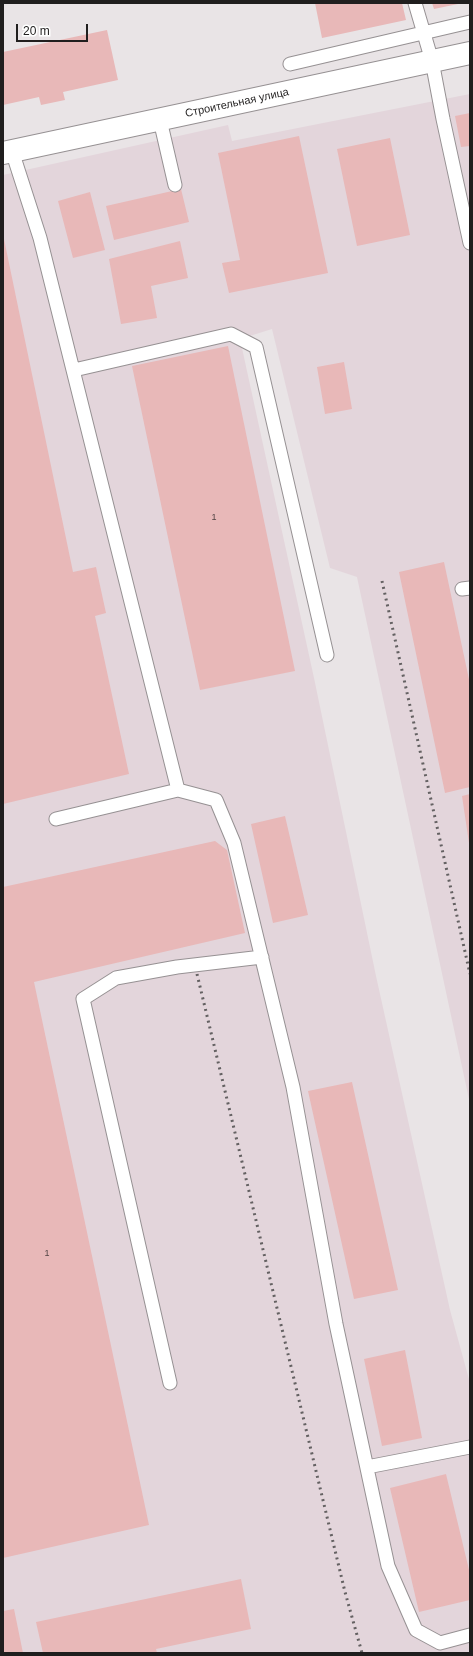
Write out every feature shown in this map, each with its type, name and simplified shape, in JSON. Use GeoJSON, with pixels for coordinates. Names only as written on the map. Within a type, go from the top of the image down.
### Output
{"type":"FeatureCollection","features":[{"type":"Feature","properties":{"kind":"street","name":"Строительная улица"},"geometry":{"type":"LineString","coordinates":[[7,152],[470,53]]}},
{"type":"Feature","properties":{"kind":"lane"},"geometry":{"type":"LineString","coordinates":[[415,3],[432,61],[470,243]]}},
{"type":"Feature","properties":{"kind":"lane"},"geometry":{"type":"LineString","coordinates":[[290,64],[470,22]]}},
{"type":"Feature","properties":{"kind":"lane"},"geometry":{"type":"LineString","coordinates":[[160,120],[175,185]]}},
{"type":"Feature","properties":{"kind":"lane"},"geometry":{"type":"LineString","coordinates":[[7,152],[40,238],[178,790]]}},
{"type":"Feature","properties":{"kind":"lane"},"geometry":{"type":"LineString","coordinates":[[74,370],[231,334],[256,347],[327,654]]}},
{"type":"Feature","properties":{"kind":"lane"},"geometry":{"type":"LineString","coordinates":[[56,819],[178,790],[216,800],[234,843],[293,1087],[336,1324],[388,1566],[416,1630],[441,1648],[470,1635]]}},
{"type":"Feature","properties":{"kind":"lane"},"geometry":{"type":"LineString","coordinates":[[170,1383],[83,999],[116,978],[177,967],[262,956]]}},
{"type":"Feature","properties":{"kind":"lane"},"geometry":{"type":"LineString","coordinates":[[367,1468],[470,1447]]}},
{"type":"Feature","properties":{"kind":"shaded area"},"geometry":{"type":"Polygon","coordinates":[[[470,94],[470,1104],[357,577],[330,568],[272,329],[240,339],[314,678],[376,976],[450,1310],[470,1383],[470,1653],[3,1653],[3,175],[228,125],[232,141],[470,94]]]}},
{"type":"Feature","properties":{"kind":"building"},"geometry":{"type":"Polygon","coordinates":[[[315,3],[402,3],[406,20],[322,38],[315,3]]]}},
{"type":"Feature","properties":{"kind":"building"},"geometry":{"type":"Polygon","coordinates":[[[432,3],[458,3],[458,4],[434,9],[432,3]]]}},
{"type":"Feature","properties":{"kind":"building"},"geometry":{"type":"Polygon","coordinates":[[[107,30],[118,80],[63,92],[65,100],[41,105],[39,97],[3,105],[3,52],[107,30]]]}},
{"type":"Feature","properties":{"kind":"building"},"geometry":{"type":"Polygon","coordinates":[[[470,113],[470,146],[461,147],[455,116],[470,113]]]}},
{"type":"Feature","properties":{"kind":"building"},"geometry":{"type":"Polygon","coordinates":[[[299,136],[328,273],[229,293],[222,263],[240,260],[218,153],[299,136]]]}},
{"type":"Feature","properties":{"kind":"building"},"geometry":{"type":"Polygon","coordinates":[[[390,138],[410,235],[357,246],[337,149],[390,138]]]}},
{"type":"Feature","properties":{"kind":"building"},"geometry":{"type":"Polygon","coordinates":[[[181,189],[189,222],[114,240],[106,206],[181,189]]]}},
{"type":"Feature","properties":{"kind":"building"},"geometry":{"type":"Polygon","coordinates":[[[90,192],[105,250],[73,258],[58,201],[90,192]]]}},
{"type":"Feature","properties":{"kind":"building"},"geometry":{"type":"Polygon","coordinates":[[[4,239],[73,572],[96,567],[106,613],[95,616],[129,774],[3,804],[4,239]]]}},
{"type":"Feature","properties":{"kind":"building"},"geometry":{"type":"Polygon","coordinates":[[[180,241],[188,278],[151,286],[157,318],[121,324],[109,259],[180,241]]]}},
{"type":"Feature","properties":{"kind":"building"},"geometry":{"type":"Polygon","coordinates":[[[228,346],[295,671],[200,690],[132,366],[228,346]]]}},
{"type":"Feature","properties":{"kind":"building"},"geometry":{"type":"Polygon","coordinates":[[[344,362],[352,409],[325,414],[317,367],[344,362]]]}},
{"type":"Feature","properties":{"kind":"building"},"geometry":{"type":"Polygon","coordinates":[[[444,562],[470,684],[470,787],[445,793],[399,572],[444,562]]]}},
{"type":"Feature","properties":{"kind":"building"},"geometry":{"type":"Polygon","coordinates":[[[470,794],[470,843],[469,843],[462,796],[470,794]]]}},
{"type":"Feature","properties":{"kind":"building"},"geometry":{"type":"Polygon","coordinates":[[[285,816],[308,915],[273,923],[251,824],[285,816]]]}},
{"type":"Feature","properties":{"kind":"building"},"geometry":{"type":"Polygon","coordinates":[[[215,841],[227,850],[245,933],[34,982],[149,1525],[3,1558],[3,887],[215,841]]]}},
{"type":"Feature","properties":{"kind":"building"},"geometry":{"type":"Polygon","coordinates":[[[352,1082],[398,1290],[354,1299],[308,1091],[352,1082]]]}},
{"type":"Feature","properties":{"kind":"building"},"geometry":{"type":"Polygon","coordinates":[[[405,1350],[422,1438],[382,1446],[364,1359],[405,1350]]]}},
{"type":"Feature","properties":{"kind":"building"},"geometry":{"type":"Polygon","coordinates":[[[446,1474],[470,1574],[470,1600],[419,1612],[390,1488],[446,1474]]]}},
{"type":"Feature","properties":{"kind":"building"},"geometry":{"type":"Polygon","coordinates":[[[241,1579],[251,1629],[156,1649],[157,1653],[43,1653],[36,1622],[241,1579]]]}},
{"type":"Feature","properties":{"kind":"building"},"geometry":{"type":"Polygon","coordinates":[[[14,1609],[23,1653],[3,1653],[3,1611],[14,1609]]]}},
{"type":"Feature","properties":{"kind":"railway"},"geometry":{"type":"LineString","coordinates":[[382,581],[470,974]]}},
{"type":"Feature","properties":{"kind":"railway"},"geometry":{"type":"LineString","coordinates":[[197,974],[345,1592],[362,1653]]}}]}
